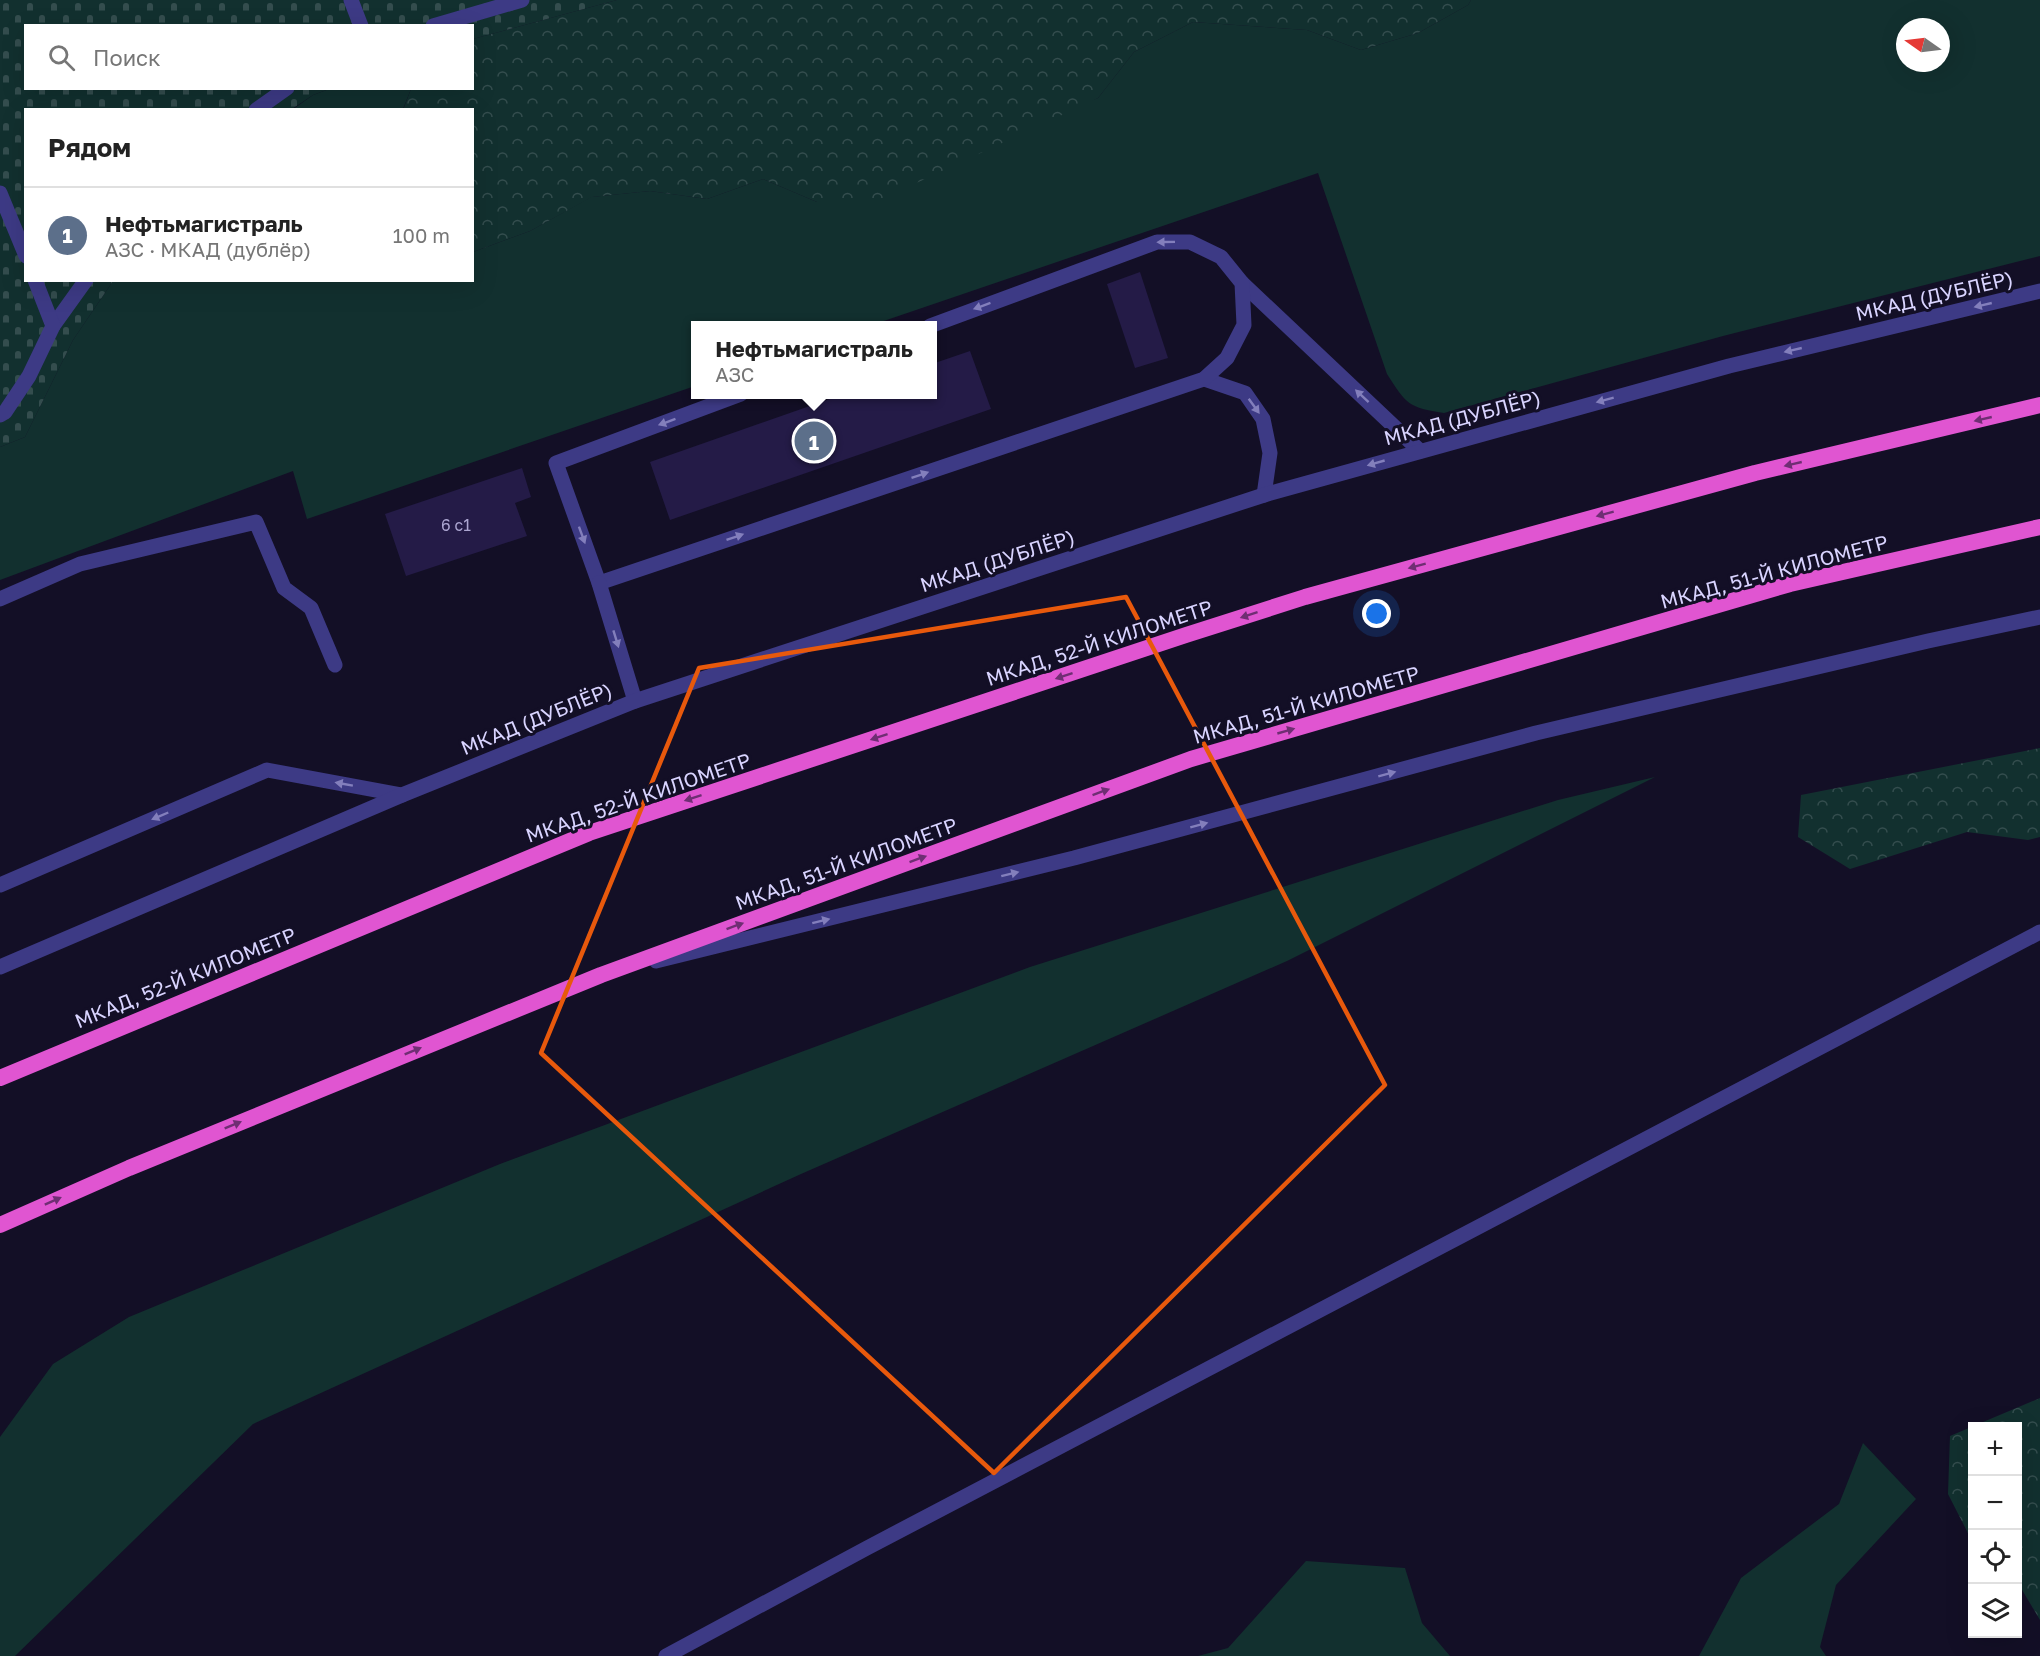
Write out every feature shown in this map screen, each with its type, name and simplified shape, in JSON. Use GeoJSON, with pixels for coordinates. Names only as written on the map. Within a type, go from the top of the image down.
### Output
{"type":"FeatureCollection","features":[{"type":"Feature","properties":{"kind":"highway","name":"МКАД, 52-Й КИЛОМЕТР"},"geometry":{"type":"LineString","coordinates":[[0,1078],[589,833],[1305,597],[1755,473],[2040,405]]}},
{"type":"Feature","properties":{"kind":"highway","name":"МКАД, 51-Й КИЛОМЕТР"},"geometry":{"type":"LineString","coordinates":[[601,975],[1191,759],[1790,584],[2040,527]]}},
{"type":"Feature","properties":{"kind":"highway"},"geometry":{"type":"LineString","coordinates":[[0,1225],[129,1168],[601,975]]}},
{"type":"Feature","properties":{"kind":"street"},"geometry":{"type":"LineString","coordinates":[[351,0],[360,24]]}},
{"type":"Feature","properties":{"kind":"street"},"geometry":{"type":"LineString","coordinates":[[440,24],[522,0]]}},
{"type":"Feature","properties":{"kind":"street"},"geometry":{"type":"LineString","coordinates":[[259,108],[284,90]]}},
{"type":"Feature","properties":{"kind":"street"},"geometry":{"type":"LineString","coordinates":[[0,193],[3,209],[24,252]]}},
{"type":"Feature","properties":{"kind":"street"},"geometry":{"type":"LineString","coordinates":[[937,323],[1157,242],[1190,242],[1221,257],[1242,283],[1420,451]]}},
{"type":"Feature","properties":{"kind":"street"},"geometry":{"type":"LineString","coordinates":[[36,282],[53,326]]}},
{"type":"Feature","properties":{"kind":"street"},"geometry":{"type":"LineString","coordinates":[[0,415],[5,412],[29,376],[53,326],[85,282]]}},
{"type":"Feature","properties":{"kind":"street"},"geometry":{"type":"LineString","coordinates":[[599,583],[1204,379],[1227,358],[1244,325],[1242,283]]}},
{"type":"Feature","properties":{"kind":"street","name":"МКАД (ДУБЛЁР)"},"geometry":{"type":"LineString","coordinates":[[0,967],[402,795],[634,701],[1264,495],[1729,366],[2040,291]]}},
{"type":"Feature","properties":{"kind":"street"},"geometry":{"type":"LineString","coordinates":[[1204,379],[1245,393],[1263,419],[1270,453],[1264,495]]}},
{"type":"Feature","properties":{"kind":"street"},"geometry":{"type":"LineString","coordinates":[[634,701],[599,583],[556,463],[728,399]]}},
{"type":"Feature","properties":{"kind":"street"},"geometry":{"type":"LineString","coordinates":[[0,599],[80,564],[256,522],[284,588],[311,608],[335,665]]}},
{"type":"Feature","properties":{"kind":"street"},"geometry":{"type":"LineString","coordinates":[[601,975],[1074,858],[1536,734],[1928,641],[2040,617]]}},
{"type":"Feature","properties":{"kind":"street"},"geometry":{"type":"LineString","coordinates":[[3,883],[267,770],[402,795]]}},
{"type":"Feature","properties":{"kind":"street"},"geometry":{"type":"LineString","coordinates":[[666,1656],[2040,932]]}},
{"type":"Feature","properties":{"kind":"highlighted area"},"geometry":{"type":"Polygon","coordinates":[[[1126,597],[1385,1085],[994,1473],[541,1053],[699,668],[1126,597]]]}},
{"type":"Feature","properties":{"kind":"green space"},"geometry":{"type":"Polygon","coordinates":[[[0,0],[617,0],[474,39],[474,24],[24,24],[24,90],[326,90],[313,95],[294,108],[24,108],[24,282],[112,282],[73,340],[25,437],[0,447],[0,0]]]}},
{"type":"Feature","properties":{"kind":"green space"},"geometry":{"type":"Polygon","coordinates":[[[617,0],[1471,0],[1468,5],[1418,33],[1361,50],[1307,30],[1193,22],[1134,52],[1098,98],[878,201],[817,202],[763,179],[707,199],[650,191],[592,197],[530,231],[474,252],[474,108],[404,108],[411,90],[474,90],[474,39],[617,0]]]}},
{"type":"Feature","properties":{"kind":"green space"},"geometry":{"type":"Polygon","coordinates":[[[1471,0],[2040,0],[2040,256],[1723,336],[1444,413],[1423,409],[1410,403],[1387,374],[1318,173],[884,321],[691,321],[691,387],[307,519],[293,471],[0,580],[0,447],[25,437],[73,340],[112,282],[474,282],[474,252],[530,231],[591,197],[650,191],[707,199],[763,179],[817,202],[1098,98],[1134,52],[1193,22],[1307,30],[1361,50],[1418,33],[1468,5],[1471,0]]]}},
{"type":"Feature","properties":{"kind":"green space"},"geometry":{"type":"Polygon","coordinates":[[[326,90],[411,90],[403,108],[295,108],[313,95],[326,90]]]}},
{"type":"Feature","properties":{"kind":"green space"},"geometry":{"type":"Polygon","coordinates":[[[2040,748],[2040,837],[2028,840],[1967,832],[1850,869],[1798,837],[1801,795],[2040,748]]]}},
{"type":"Feature","properties":{"kind":"green space"},"geometry":{"type":"Polygon","coordinates":[[[1655,777],[1287,961],[801,1174],[253,1424],[15,1656],[0,1656],[0,1437],[53,1364],[129,1317],[500,1164],[1030,967],[1558,800],[1655,777]]]}},
{"type":"Feature","properties":{"kind":"green space"},"geometry":{"type":"Polygon","coordinates":[[[2040,1398],[2040,1620],[2022,1590],[2022,1422],[1983,1422],[2040,1398]]]}},
{"type":"Feature","properties":{"kind":"green space"},"geometry":{"type":"Polygon","coordinates":[[[1968,1429],[1968,1533],[1948,1494],[1950,1436],[1968,1429]]]}},
{"type":"Feature","properties":{"kind":"green space"},"geometry":{"type":"Polygon","coordinates":[[[1863,1443],[1916,1499],[1836,1585],[1820,1647],[1826,1656],[1699,1656],[1741,1578],[1839,1504],[1863,1443]]]}},
{"type":"Feature","properties":{"kind":"green space"},"geometry":{"type":"Polygon","coordinates":[[[1306,1561],[1405,1568],[1422,1623],[1450,1656],[1198,1656],[1228,1648],[1306,1561]]]}},
{"type":"Feature","properties":{"kind":"building"},"geometry":{"type":"Polygon","coordinates":[[[1140,272],[1168,358],[1135,368],[1107,284],[1140,272]]]}},
{"type":"Feature","properties":{"kind":"building"},"geometry":{"type":"Polygon","coordinates":[[[970,351],[991,409],[670,520],[650,462],[830,399],[937,399],[937,362],[970,351]]]}},
{"type":"Feature","properties":{"kind":"building"},"geometry":{"type":"Polygon","coordinates":[[[522,468],[531,497],[515,503],[527,536],[406,576],[385,514],[522,468]]]}},
{"type":"Feature","properties":{"kind":"place","name":"Нефтьмагистраль"},"geometry":{"type":"Point","coordinates":[814,441]}}]}
